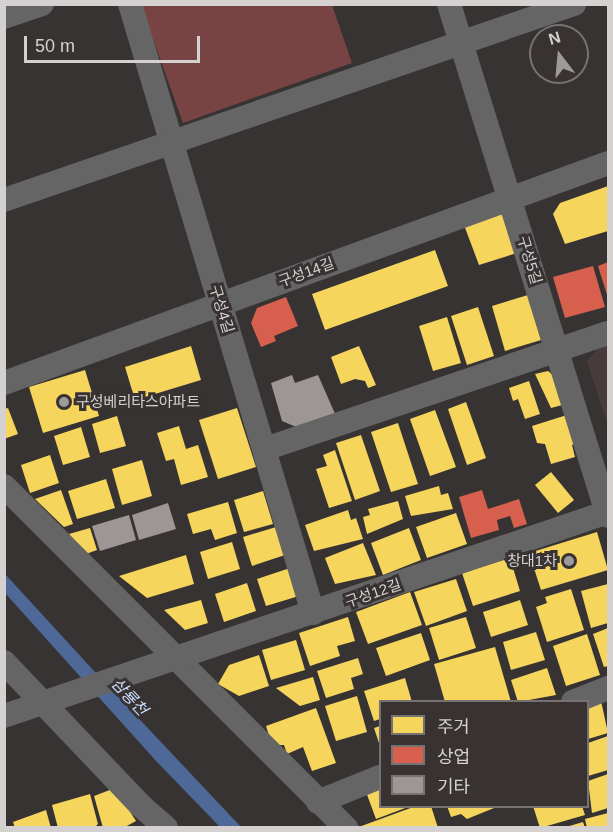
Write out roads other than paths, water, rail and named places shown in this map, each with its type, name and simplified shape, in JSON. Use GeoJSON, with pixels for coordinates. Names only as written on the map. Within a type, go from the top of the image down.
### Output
{"type":"FeatureCollection","features":[{"type":"Feature","properties":{"kind":"street"},"geometry":{"type":"LineString","coordinates":[[4,17],[42,4]]}},
{"type":"Feature","properties":{"kind":"street","name":"구성4길"},"geometry":{"type":"LineString","coordinates":[[130,4],[266,449],[313,613]]}},
{"type":"Feature","properties":{"kind":"street","name":"구성5길"},"geometry":{"type":"LineString","coordinates":[[449,4],[608,513]]}},
{"type":"Feature","properties":{"kind":"street"},"geometry":{"type":"LineString","coordinates":[[4,200],[574,4]]}},
{"type":"Feature","properties":{"kind":"street","name":"구성14길"},"geometry":{"type":"LineString","coordinates":[[4,383],[220,302],[609,163]]}},
{"type":"Feature","properties":{"kind":"street"},"geometry":{"type":"LineString","coordinates":[[266,449],[609,333]]}},
{"type":"Feature","properties":{"kind":"street"},"geometry":{"type":"LineString","coordinates":[[4,486],[346,828]]}},
{"type":"Feature","properties":{"kind":"street","name":"구성12길"},"geometry":{"type":"LineString","coordinates":[[49,701],[608,513]]}},
{"type":"Feature","properties":{"kind":"street"},"geometry":{"type":"LineString","coordinates":[[4,662],[49,701],[141,806],[166,828]]}},
{"type":"Feature","properties":{"kind":"street"},"geometry":{"type":"LineString","coordinates":[[578,700],[609,688]]}},
{"type":"Feature","properties":{"kind":"street"},"geometry":{"type":"LineString","coordinates":[[4,716],[49,701]]}},
{"type":"Feature","properties":{"kind":"street"},"geometry":{"type":"LineString","coordinates":[[318,802],[379,778]]}},
{"type":"Feature","properties":{"kind":"water"},"geometry":{"type":"Polygon","coordinates":[[[5,574],[241,827],[220,827],[157,762],[5,593],[5,574]]]}},
{"type":"Feature","properties":{"kind":"place","name":"구성베리타스아파트"},"geometry":{"type":"Point","coordinates":[64,402]}},
{"type":"Feature","properties":{"kind":"place","name":"창대1차"},"geometry":{"type":"Point","coordinates":[569,561]}},
{"type":"Feature","properties":{"kind":"water label","name":"삼룡천"},"geometry":{"type":"Point","coordinates":[129,697]}}]}
